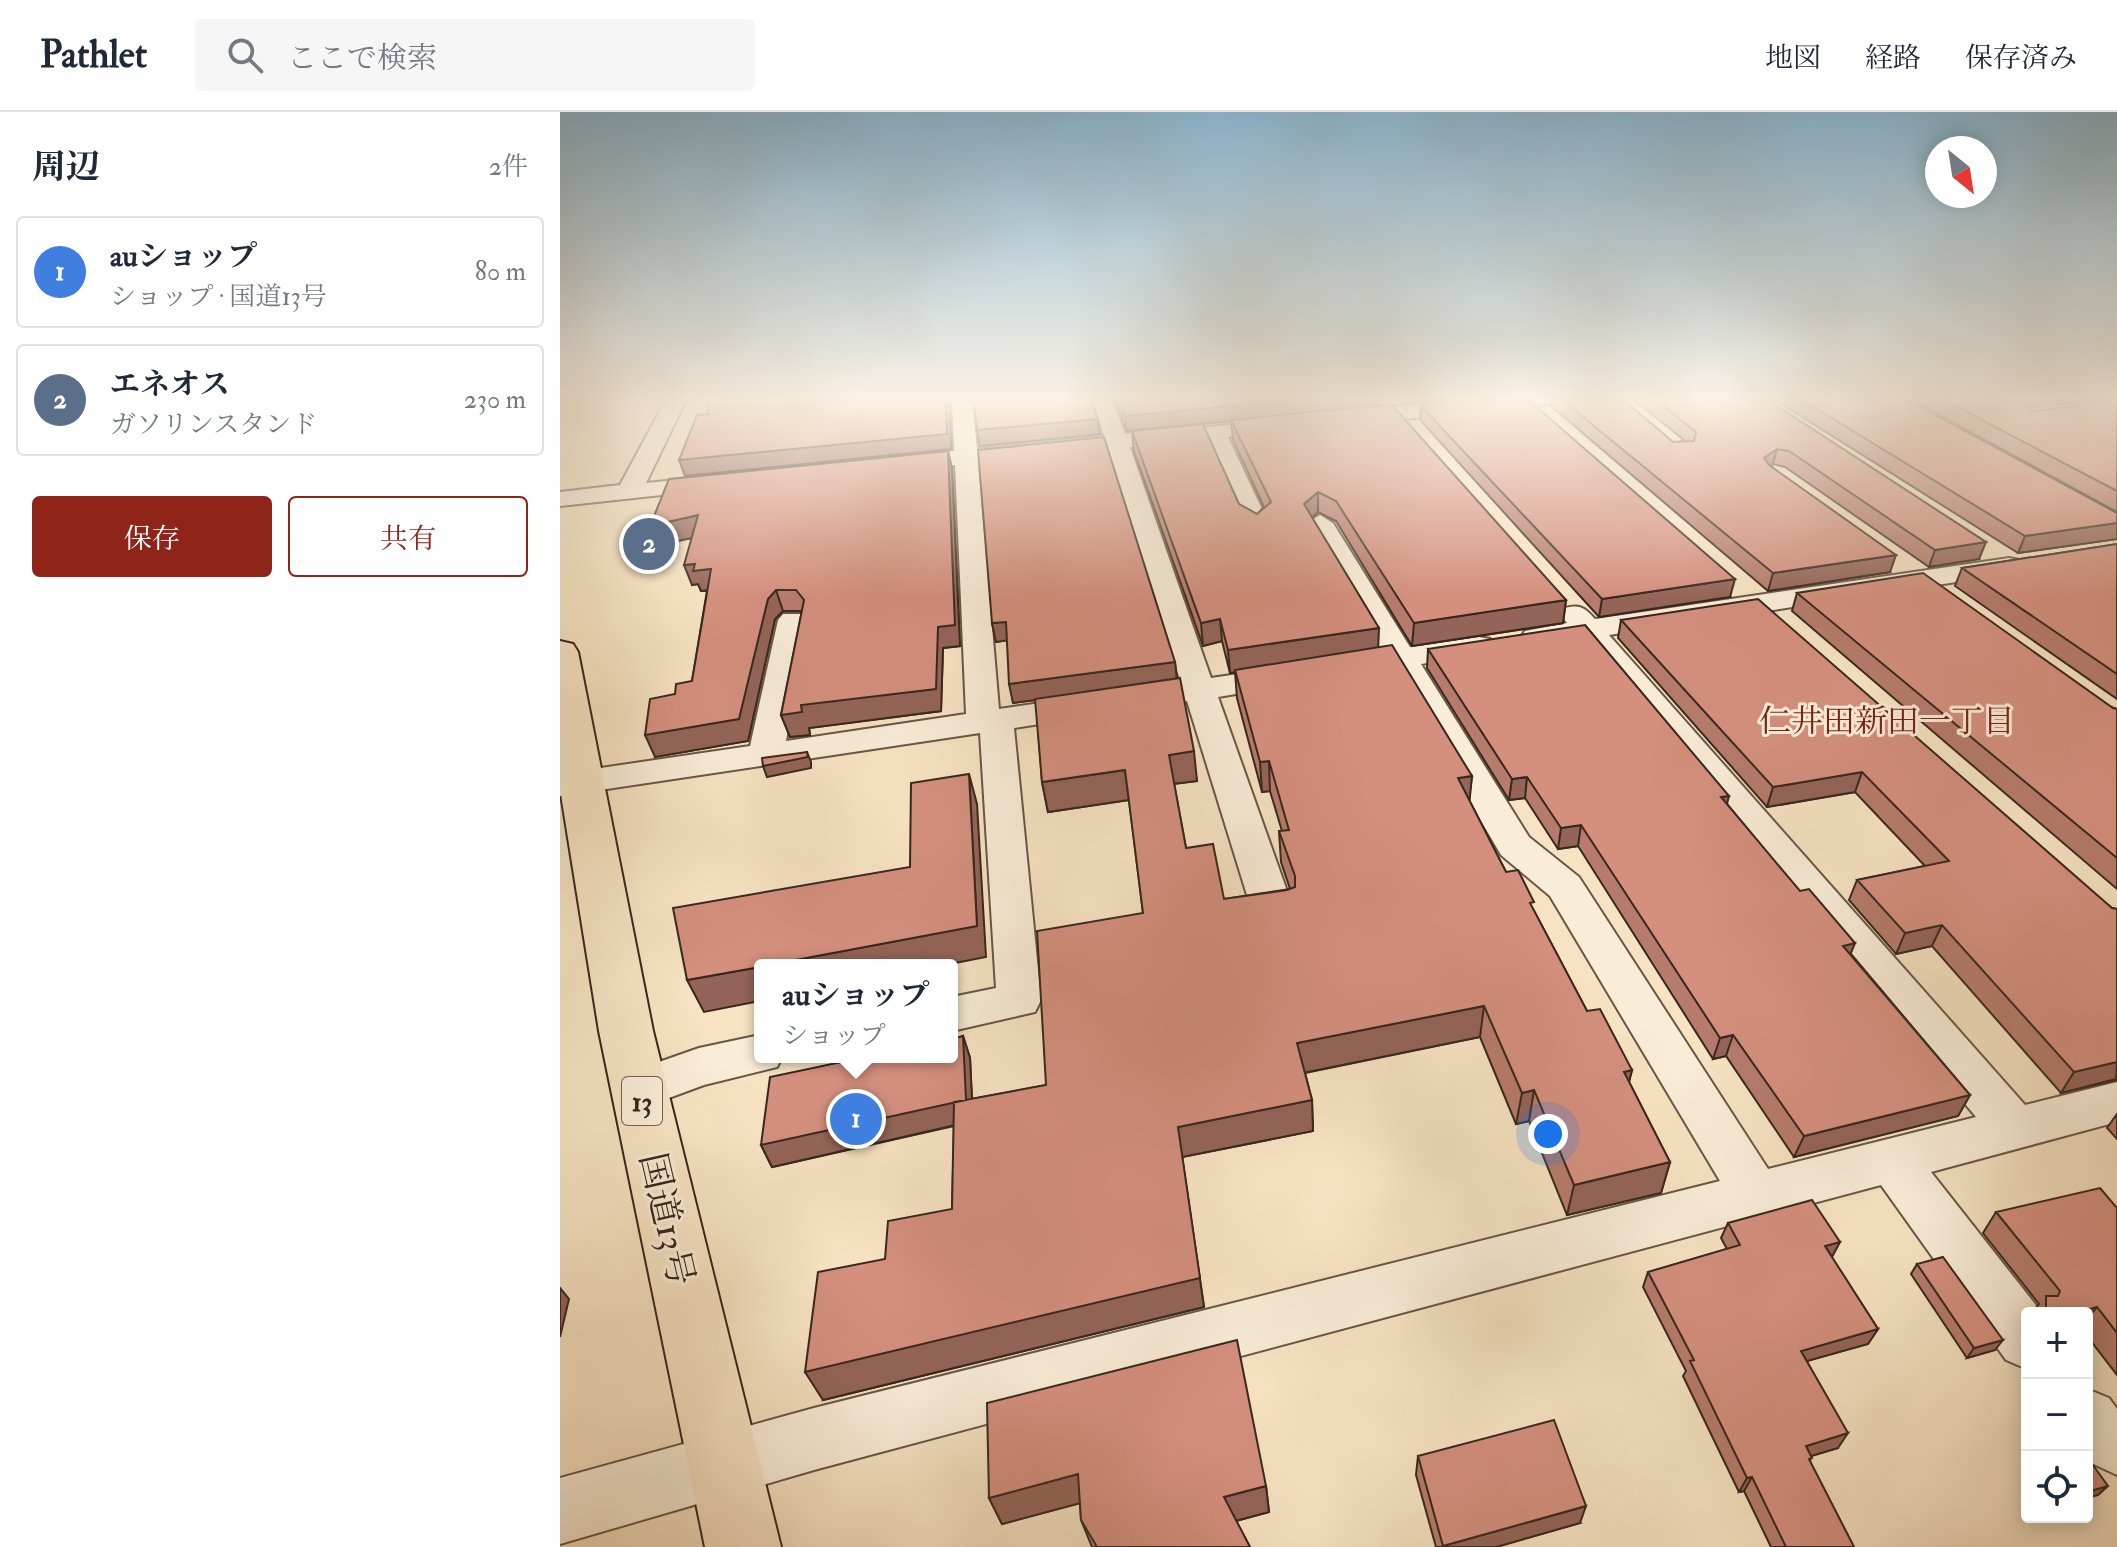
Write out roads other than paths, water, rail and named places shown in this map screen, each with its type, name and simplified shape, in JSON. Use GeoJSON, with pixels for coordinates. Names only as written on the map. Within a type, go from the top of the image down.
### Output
{"type":"FeatureCollection","features":[{"type":"Feature","properties":{"kind":"highway","name":"国道13号"},"geometry":{"type":"LineString","coordinates":[[560,652],[570,784],[743,1547]]}},
{"type":"Feature","properties":{"kind":"street"},"geometry":{"type":"LineString","coordinates":[[629,492],[643,465]]}},
{"type":"Feature","properties":{"kind":"street"},"geometry":{"type":"LineString","coordinates":[[874,466],[885,465]]}},
{"type":"Feature","properties":{"kind":"street"},"geometry":{"type":"LineString","coordinates":[[958,1013],[1019,1000],[967,465]]}},
{"type":"Feature","properties":{"kind":"street"},"geometry":{"type":"LineString","coordinates":[[1126,465],[1272,908]]}},
{"type":"Feature","properties":{"kind":"street"},"geometry":{"type":"LineString","coordinates":[[1229,465],[1256,524]]}},
{"type":"Feature","properties":{"kind":"street"},"geometry":{"type":"LineString","coordinates":[[560,499],[736,481]]}},
{"type":"Feature","properties":{"kind":"street"},"geometry":{"type":"LineString","coordinates":[[1320,523],[1515,846],[1565,887],[1756,1195]]}},
{"type":"Feature","properties":{"kind":"street"},"geometry":{"type":"LineString","coordinates":[[1884,554],[1957,606]]}},
{"type":"Feature","properties":{"kind":"street"},"geometry":{"type":"LineString","coordinates":[[570,784],[1200,691],[1589,629],[1747,592],[1921,580],[2014,558]]}},
{"type":"Feature","properties":{"kind":"street"},"geometry":{"type":"LineString","coordinates":[[1548,584],[2015,1128]]}},
{"type":"Feature","properties":{"kind":"street"},"geometry":{"type":"LineString","coordinates":[[1747,592],[1794,633]]}},
{"type":"Feature","properties":{"kind":"street"},"geometry":{"type":"LineString","coordinates":[[766,755],[793,620]]}},
{"type":"Feature","properties":{"kind":"street"},"geometry":{"type":"LineString","coordinates":[[639,1089],[699,1067],[754,1055]]}},
{"type":"Feature","properties":{"kind":"street"},"geometry":{"type":"LineString","coordinates":[[560,1511],[723,1464],[2117,1102]]}},
{"type":"Feature","properties":{"kind":"street"},"geometry":{"type":"LineString","coordinates":[[1892,1160],[2021,1332]]}},
{"type":"Feature","properties":{"kind":"street"},"geometry":{"type":"LineString","coordinates":[[2093,1428],[2117,1444]]}},
{"type":"Feature","properties":{"kind":"place","name":"エネオス"},"geometry":{"type":"Point","coordinates":[649,544]}},
{"type":"Feature","properties":{"kind":"place","name":"auショップ"},"geometry":{"type":"Point","coordinates":[856,1119]}},
{"type":"Feature","properties":{"kind":"district","name":"仁井田新田一丁目"},"geometry":{"type":"Point","coordinates":[1887,721]}}]}
